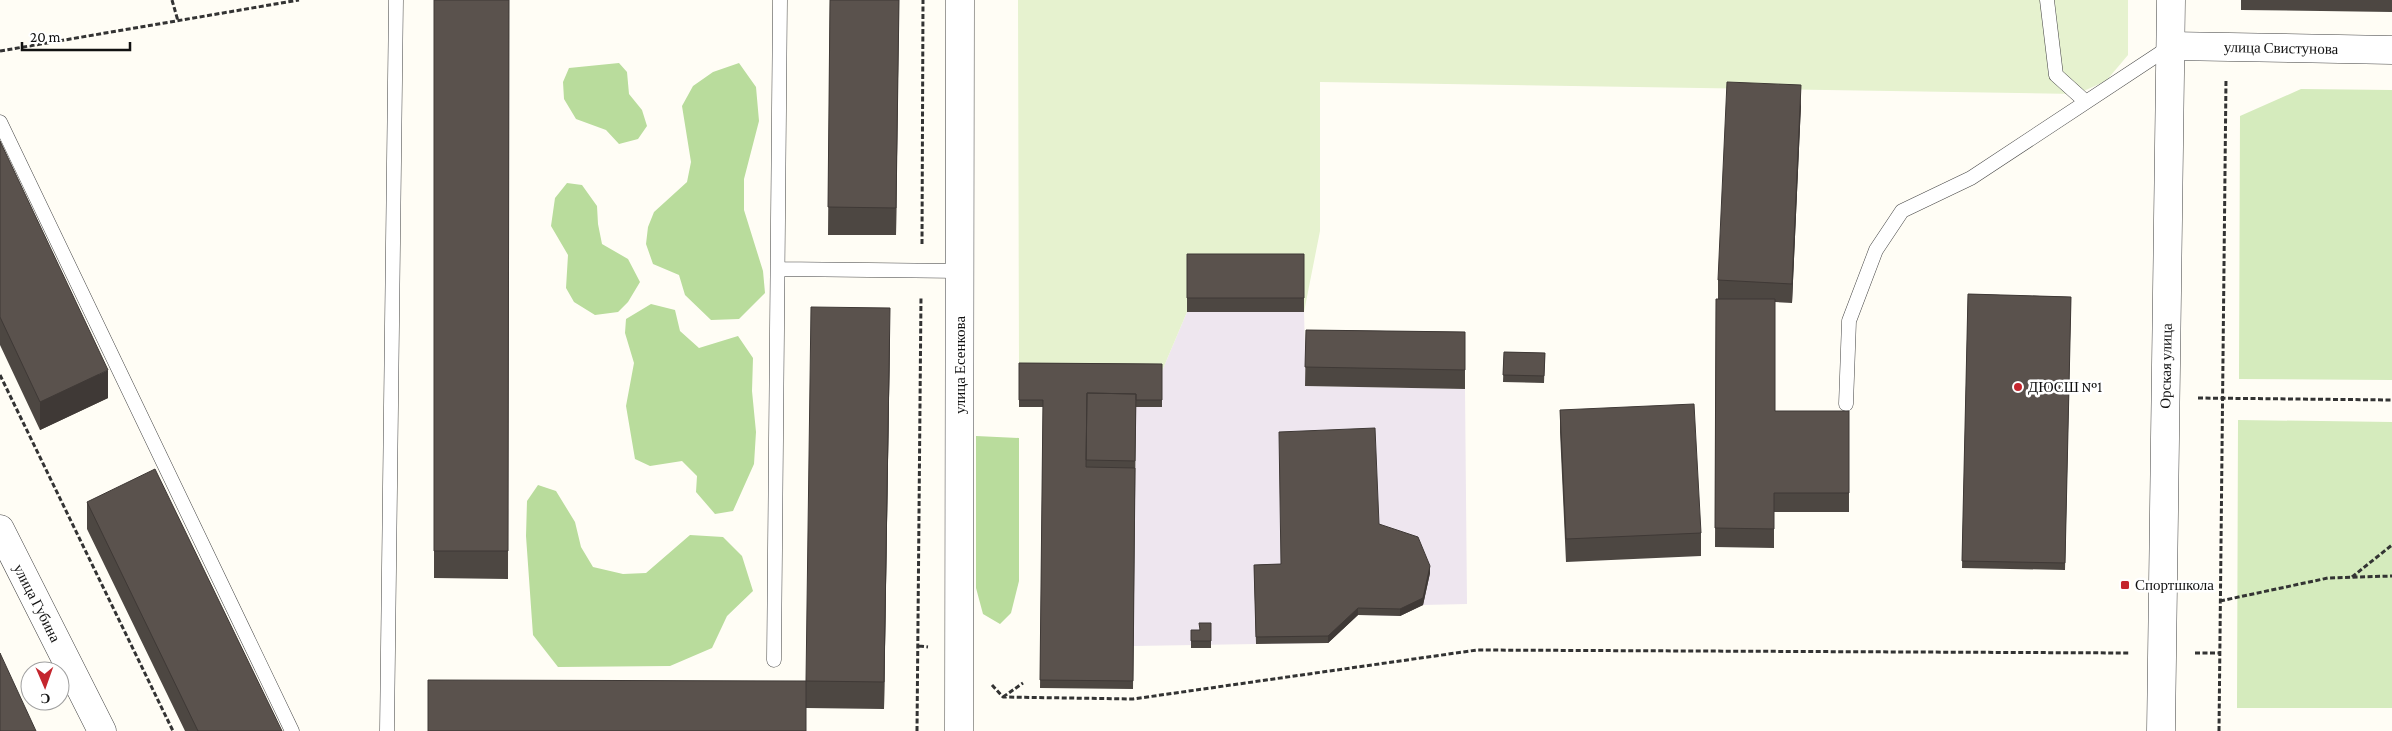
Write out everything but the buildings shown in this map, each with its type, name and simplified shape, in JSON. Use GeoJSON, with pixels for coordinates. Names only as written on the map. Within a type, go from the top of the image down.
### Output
{"type":"FeatureCollection","features":[{"type":"Feature","properties":{"kind":"street","name":"улица Есенкова"},"geometry":{"type":"LineString","coordinates":[[959,731],[960,0]]}},
{"type":"Feature","properties":{"kind":"street","name":"Орская улица"},"geometry":{"type":"LineString","coordinates":[[2161,731],[2171,0]]}},
{"type":"Feature","properties":{"kind":"street","name":"улица Свистунова"},"geometry":{"type":"LineString","coordinates":[[2171,46],[2392,50]]}},
{"type":"Feature","properties":{"kind":"street","name":"улица Губина"},"geometry":{"type":"LineString","coordinates":[[0,529],[102,731]]}},
{"type":"Feature","properties":{"kind":"lane"},"geometry":{"type":"LineString","coordinates":[[388,731],[396,0]]}},
{"type":"Feature","properties":{"kind":"lane"},"geometry":{"type":"LineString","coordinates":[[774,660],[780,0]]}},
{"type":"Feature","properties":{"kind":"lane"},"geometry":{"type":"LineString","coordinates":[[2047,0],[2056,75],[2086,102]]}},
{"type":"Feature","properties":{"kind":"lane"},"geometry":{"type":"LineString","coordinates":[[1846,404],[1849,321],[1876,250],[1902,211],[1971,178],[2171,46]]}},
{"type":"Feature","properties":{"kind":"lane"},"geometry":{"type":"LineString","coordinates":[[0,122],[292,731]]}},
{"type":"Feature","properties":{"kind":"lane"},"geometry":{"type":"LineString","coordinates":[[778,269],[960,271]]}},
{"type":"Feature","properties":{"kind":"path"},"geometry":{"type":"LineString","coordinates":[[172,0],[178,20]]}},
{"type":"Feature","properties":{"kind":"path"},"geometry":{"type":"LineString","coordinates":[[0,51],[299,0]]}},
{"type":"Feature","properties":{"kind":"path"},"geometry":{"type":"LineString","coordinates":[[918,731],[923,0]]}},
{"type":"Feature","properties":{"kind":"path"},"geometry":{"type":"LineString","coordinates":[[2218,731],[2226,46]]}},
{"type":"Feature","properties":{"kind":"path"},"geometry":{"type":"LineString","coordinates":[[0,375],[173,731]]}},
{"type":"Feature","properties":{"kind":"path"},"geometry":{"type":"LineString","coordinates":[[2166,398],[2392,400]]}},
{"type":"Feature","properties":{"kind":"path"},"geometry":{"type":"LineString","coordinates":[[2352,577],[2392,545]]}},
{"type":"Feature","properties":{"kind":"path"},"geometry":{"type":"LineString","coordinates":[[2220,601],[2328,578],[2392,576]]}},
{"type":"Feature","properties":{"kind":"path"},"geometry":{"type":"LineString","coordinates":[[919,646],[959,647],[1003,697],[1133,699],[1477,650],[2220,653]]}},
{"type":"Feature","properties":{"kind":"path"},"geometry":{"type":"LineString","coordinates":[[1003,697],[1023,683]]}},
{"type":"Feature","properties":{"kind":"shaded area"},"geometry":{"type":"Polygon","coordinates":[[[1187,312],[1304,312],[1306,386],[1465,389],[1467,604],[1423,605],[1400,616],[1358,615],[1328,643],[1133,646],[1136,407],[1162,371],[1187,312]]]}},
{"type":"Feature","properties":{"kind":"green space"},"geometry":{"type":"Polygon","coordinates":[[[1018,0],[2128,0],[2128,55],[2106,81],[2077,94],[1320,82],[1320,231],[1304,312],[1187,312],[1162,371],[1019,371],[1018,0]]]}},
{"type":"Feature","properties":{"kind":"green space"},"geometry":{"type":"Polygon","coordinates":[[[619,63],[627,72],[629,94],[642,110],[647,126],[638,139],[619,144],[606,130],[576,119],[564,99],[563,82],[569,68],[619,63]]]}},
{"type":"Feature","properties":{"kind":"green space"},"geometry":{"type":"Polygon","coordinates":[[[739,63],[756,87],[759,121],[744,179],[744,210],[763,271],[765,293],[739,319],[711,320],[685,295],[679,275],[653,264],[646,244],[648,227],[654,212],[687,182],[691,162],[682,106],[693,86],[713,72],[739,63]]]}},
{"type":"Feature","properties":{"kind":"green space"},"geometry":{"type":"Polygon","coordinates":[[[2301,89],[2392,90],[2392,380],[2239,379],[2240,116],[2301,89]]]}},
{"type":"Feature","properties":{"kind":"green space"},"geometry":{"type":"Polygon","coordinates":[[[567,183],[582,185],[597,206],[602,244],[628,259],[640,282],[628,302],[618,312],[595,315],[574,302],[566,288],[568,255],[551,226],[555,198],[567,183]]]}},
{"type":"Feature","properties":{"kind":"green space"},"geometry":{"type":"Polygon","coordinates":[[[651,304],[675,310],[680,331],[699,348],[738,336],[753,358],[752,391],[756,432],[754,464],[733,511],[715,514],[696,492],[697,476],[682,461],[650,466],[635,459],[626,406],[634,363],[625,333],[626,319],[651,304]]]}},
{"type":"Feature","properties":{"kind":"green space"},"geometry":{"type":"Polygon","coordinates":[[[2238,420],[2392,422],[2392,708],[2237,708],[2238,420]]]}},
{"type":"Feature","properties":{"kind":"green space"},"geometry":{"type":"Polygon","coordinates":[[[976,436],[1019,438],[1019,581],[1011,613],[1000,624],[983,614],[976,588],[976,436]]]}},
{"type":"Feature","properties":{"kind":"green space"},"geometry":{"type":"Polygon","coordinates":[[[538,485],[556,491],[575,522],[581,547],[593,567],[623,574],[646,573],[690,535],[723,537],[742,556],[753,591],[727,616],[712,648],[670,666],[558,667],[533,635],[526,536],[527,501],[538,485]]]}},
{"type":"Feature","properties":{"kind":"place","name":"ДЮСШ №1"},"geometry":{"type":"Point","coordinates":[2018,387]}},
{"type":"Feature","properties":{"kind":"place","name":"Спортшкола"},"geometry":{"type":"Point","coordinates":[2125,585]}}]}
